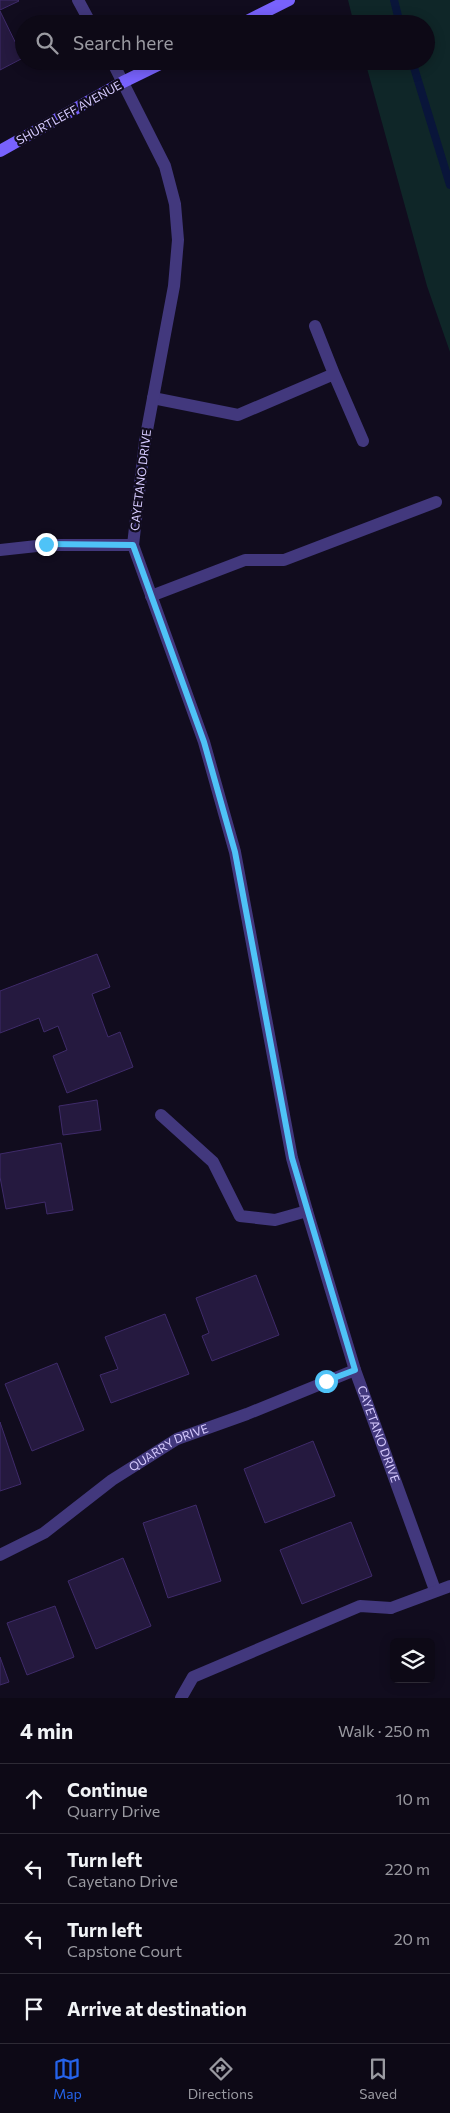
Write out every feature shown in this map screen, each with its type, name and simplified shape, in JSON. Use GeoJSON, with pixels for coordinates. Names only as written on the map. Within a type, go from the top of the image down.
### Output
{"type":"FeatureCollection","features":[{"type":"Feature","properties":{"kind":"street"},"geometry":{"type":"LineString","coordinates":[[78,0],[86,15]]}},
{"type":"Feature","properties":{"kind":"street"},"geometry":{"type":"LineString","coordinates":[[259,15],[289,0]]}},
{"type":"Feature","properties":{"kind":"street","name":"CAYETANO DRIVE"},"geometry":{"type":"LineString","coordinates":[[117,70],[165,166],[175,204],[178,240],[174,286],[145,441],[133,545],[204,742],[235,852],[292,1158],[307,1211],[355,1370],[435,1590]]}},
{"type":"Feature","properties":{"kind":"street","name":"SHURTLEFF AVENUE"},"geometry":{"type":"LineString","coordinates":[[0,151],[148,70]]}},
{"type":"Feature","properties":{"kind":"street"},"geometry":{"type":"LineString","coordinates":[[315,326],[363,441]]}},
{"type":"Feature","properties":{"kind":"street"},"geometry":{"type":"LineString","coordinates":[[153,398],[238,415],[334,374]]}},
{"type":"Feature","properties":{"kind":"street"},"geometry":{"type":"LineString","coordinates":[[151,596],[245,560],[284,560],[436,502]]}},
{"type":"Feature","properties":{"kind":"street"},"geometry":{"type":"LineString","coordinates":[[0,550],[46,544],[133,545]]}},
{"type":"Feature","properties":{"kind":"street"},"geometry":{"type":"LineString","coordinates":[[161,1115],[213,1162],[240,1216],[275,1220],[307,1211]]}},
{"type":"Feature","properties":{"kind":"street","name":"QUARRY DRIVE"},"geometry":{"type":"LineString","coordinates":[[0,1555],[44,1532],[112,1480],[177,1439],[247,1414],[355,1370]]}},
{"type":"Feature","properties":{"kind":"street"},"geometry":{"type":"LineString","coordinates":[[181,1698],[193,1677],[360,1606],[391,1608],[450,1586]]}},
{"type":"Feature","properties":{"kind":"green space"},"geometry":{"type":"Polygon","coordinates":[[[348,0],[450,0],[450,352],[427,286],[367,70],[435,70],[435,15],[352,15],[348,0]]]}},
{"type":"Feature","properties":{"kind":"building"},"geometry":{"type":"Polygon","coordinates":[[[0,0],[18,0],[19,1],[0,10],[0,0]]]}},
{"type":"Feature","properties":{"kind":"building"},"geometry":{"type":"Polygon","coordinates":[[[0,11],[15,42],[15,62],[0,70],[0,11]]]}},
{"type":"Feature","properties":{"kind":"building"},"geometry":{"type":"Polygon","coordinates":[[[97,954],[110,987],[92,994],[108,1037],[120,1032],[133,1067],[67,1093],[53,1056],[67,1050],[58,1026],[44,1032],[39,1018],[0,1033],[0,991],[97,954]]]}},
{"type":"Feature","properties":{"kind":"building"},"geometry":{"type":"Polygon","coordinates":[[[97,1100],[101,1130],[63,1135],[59,1106],[97,1100]]]}},
{"type":"Feature","properties":{"kind":"building"},"geometry":{"type":"Polygon","coordinates":[[[61,1143],[73,1210],[47,1214],[45,1202],[6,1209],[0,1177],[0,1154],[61,1143]]]}},
{"type":"Feature","properties":{"kind":"building"},"geometry":{"type":"Polygon","coordinates":[[[256,1275],[279,1335],[212,1361],[202,1336],[209,1333],[196,1298],[256,1275]]]}},
{"type":"Feature","properties":{"kind":"building"},"geometry":{"type":"Polygon","coordinates":[[[165,1314],[189,1374],[111,1403],[100,1375],[118,1369],[105,1337],[165,1314]]]}},
{"type":"Feature","properties":{"kind":"building"},"geometry":{"type":"Polygon","coordinates":[[[57,1363],[84,1430],[32,1451],[5,1384],[57,1363]]]}},
{"type":"Feature","properties":{"kind":"building"},"geometry":{"type":"Polygon","coordinates":[[[0,1422],[21,1484],[0,1491],[0,1422]]]}},
{"type":"Feature","properties":{"kind":"building"},"geometry":{"type":"Polygon","coordinates":[[[313,1441],[335,1496],[265,1523],[244,1469],[313,1441]]]}},
{"type":"Feature","properties":{"kind":"building"},"geometry":{"type":"Polygon","coordinates":[[[196,1505],[221,1581],[168,1598],[143,1523],[196,1505]]]}},
{"type":"Feature","properties":{"kind":"building"},"geometry":{"type":"Polygon","coordinates":[[[351,1522],[372,1576],[302,1604],[280,1550],[351,1522]]]}},
{"type":"Feature","properties":{"kind":"building"},"geometry":{"type":"Polygon","coordinates":[[[123,1558],[151,1626],[96,1649],[68,1581],[123,1558]]]}},
{"type":"Feature","properties":{"kind":"building"},"geometry":{"type":"Polygon","coordinates":[[[55,1606],[74,1657],[27,1675],[7,1623],[55,1606]]]}},
{"type":"Feature","properties":{"kind":"building"},"geometry":{"type":"Polygon","coordinates":[[[0,1657],[9,1682],[0,1685],[0,1657]]]}},
{"type":"Feature","properties":{"kind":"waterway"},"geometry":{"type":"LineString","coordinates":[[394,0],[398,15]]}},
{"type":"Feature","properties":{"kind":"waterway"},"geometry":{"type":"LineString","coordinates":[[415,70],[450,185]]}},
{"type":"Feature","properties":{"kind":"route"},"geometry":{"type":"LineString","coordinates":[[46,544],[133,545],[204,742],[235,852],[292,1158],[355,1370],[326,1381]]}}]}
